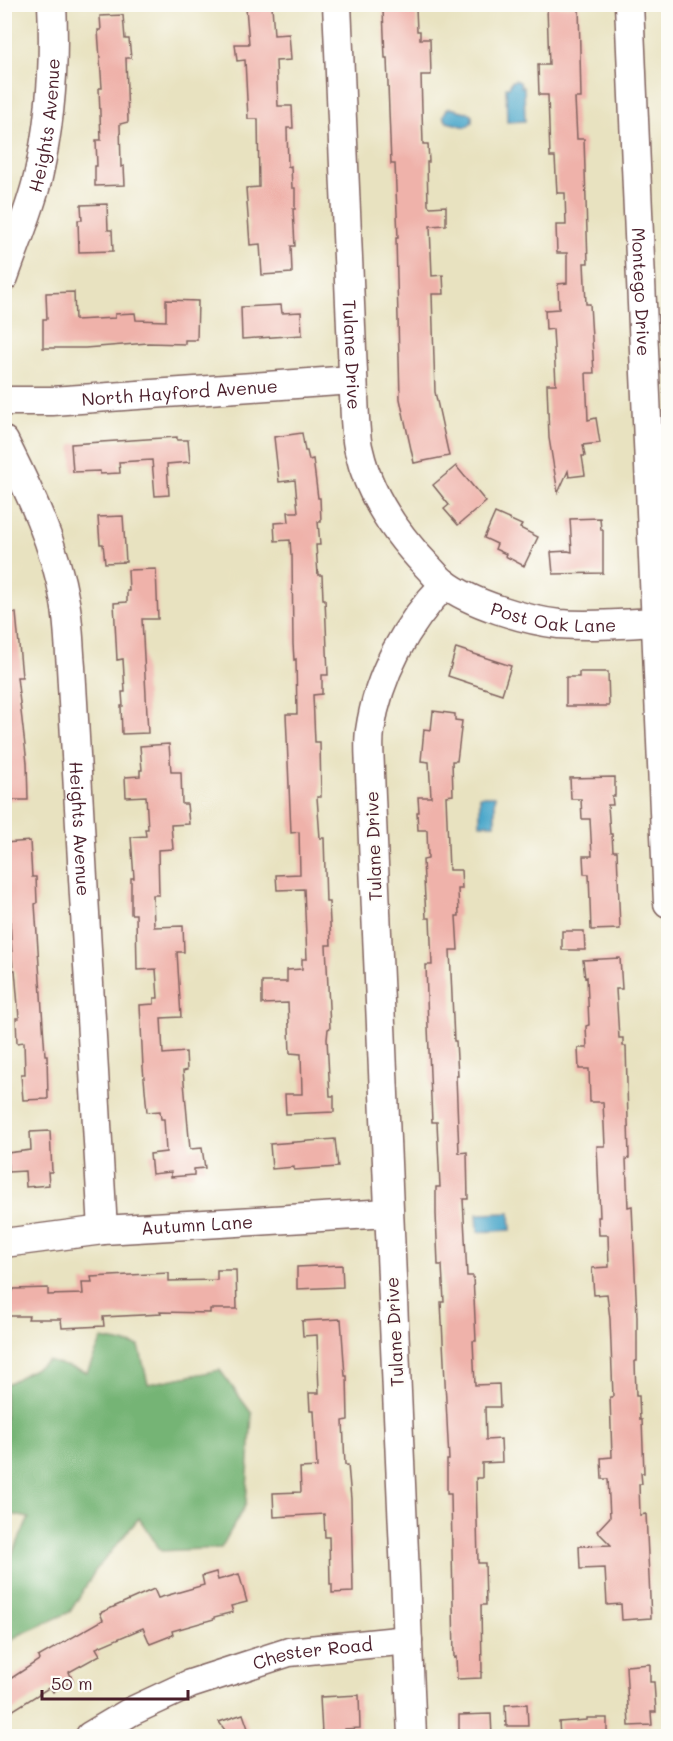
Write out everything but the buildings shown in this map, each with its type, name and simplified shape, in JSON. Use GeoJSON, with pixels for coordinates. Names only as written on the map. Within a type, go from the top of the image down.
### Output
{"type":"FeatureCollection","features":[{"type":"Feature","properties":{"kind":"street","name":"Heights Avenue"},"geometry":{"type":"LineString","coordinates":[[4,278],[37,180],[49,122],[54,46],[52,4]]}},
{"type":"Feature","properties":{"kind":"street","name":"Tulane Drive"},"geometry":{"type":"LineString","coordinates":[[337,4],[358,451],[368,479],[397,531],[415,554],[445,584],[415,618],[393,654],[378,695],[370,732],[370,785],[412,1737]]}},
{"type":"Feature","properties":{"kind":"street","name":"Montego Drive"},"geometry":{"type":"LineString","coordinates":[[629,4],[656,329],[669,903]]}},
{"type":"Feature","properties":{"kind":"street","name":"North Hayford Avenue"},"geometry":{"type":"LineString","coordinates":[[4,401],[52,401],[353,380]]}},
{"type":"Feature","properties":{"kind":"street","name":"Heights Avenue"},"geometry":{"type":"LineString","coordinates":[[4,441],[42,521],[55,560],[65,603],[71,667],[103,1230]]}},
{"type":"Feature","properties":{"kind":"street","name":"Post Oak Lane"},"geometry":{"type":"LineString","coordinates":[[445,584],[497,609],[525,618],[560,624],[602,625],[662,621]]}},
{"type":"Feature","properties":{"kind":"street","name":"Autumn Lane"},"geometry":{"type":"LineString","coordinates":[[4,1243],[103,1230],[388,1212]]}},
{"type":"Feature","properties":{"kind":"street","name":"Chester Road"},"geometry":{"type":"LineString","coordinates":[[90,1737],[132,1711],[190,1684],[289,1652],[408,1640]]}},
{"type":"Feature","properties":{"kind":"green space"},"geometry":{"type":"Polygon","coordinates":[[[102,1339],[139,1346],[148,1384],[220,1370],[252,1414],[246,1504],[221,1548],[161,1551],[139,1518],[95,1571],[70,1612],[19,1635],[5,1645],[5,1563],[8,1563],[29,1518],[5,1513],[5,1385],[48,1361],[87,1372],[102,1339]]]}},
{"type":"Feature","properties":{"kind":"water"},"geometry":{"type":"Polygon","coordinates":[[[515,80],[520,82],[521,87],[524,87],[525,121],[507,122],[506,87],[509,87],[515,80]]]}},
{"type":"Feature","properties":{"kind":"water"},"geometry":{"type":"Polygon","coordinates":[[[450,108],[470,113],[472,122],[466,127],[447,122],[443,116],[450,108]]]}},
{"type":"Feature","properties":{"kind":"water"},"geometry":{"type":"Polygon","coordinates":[[[480,796],[495,796],[495,824],[480,824],[480,796]]]}},
{"type":"Feature","properties":{"kind":"water"},"geometry":{"type":"Polygon","coordinates":[[[510,1213],[511,1230],[478,1232],[477,1214],[510,1213]]]}}]}
